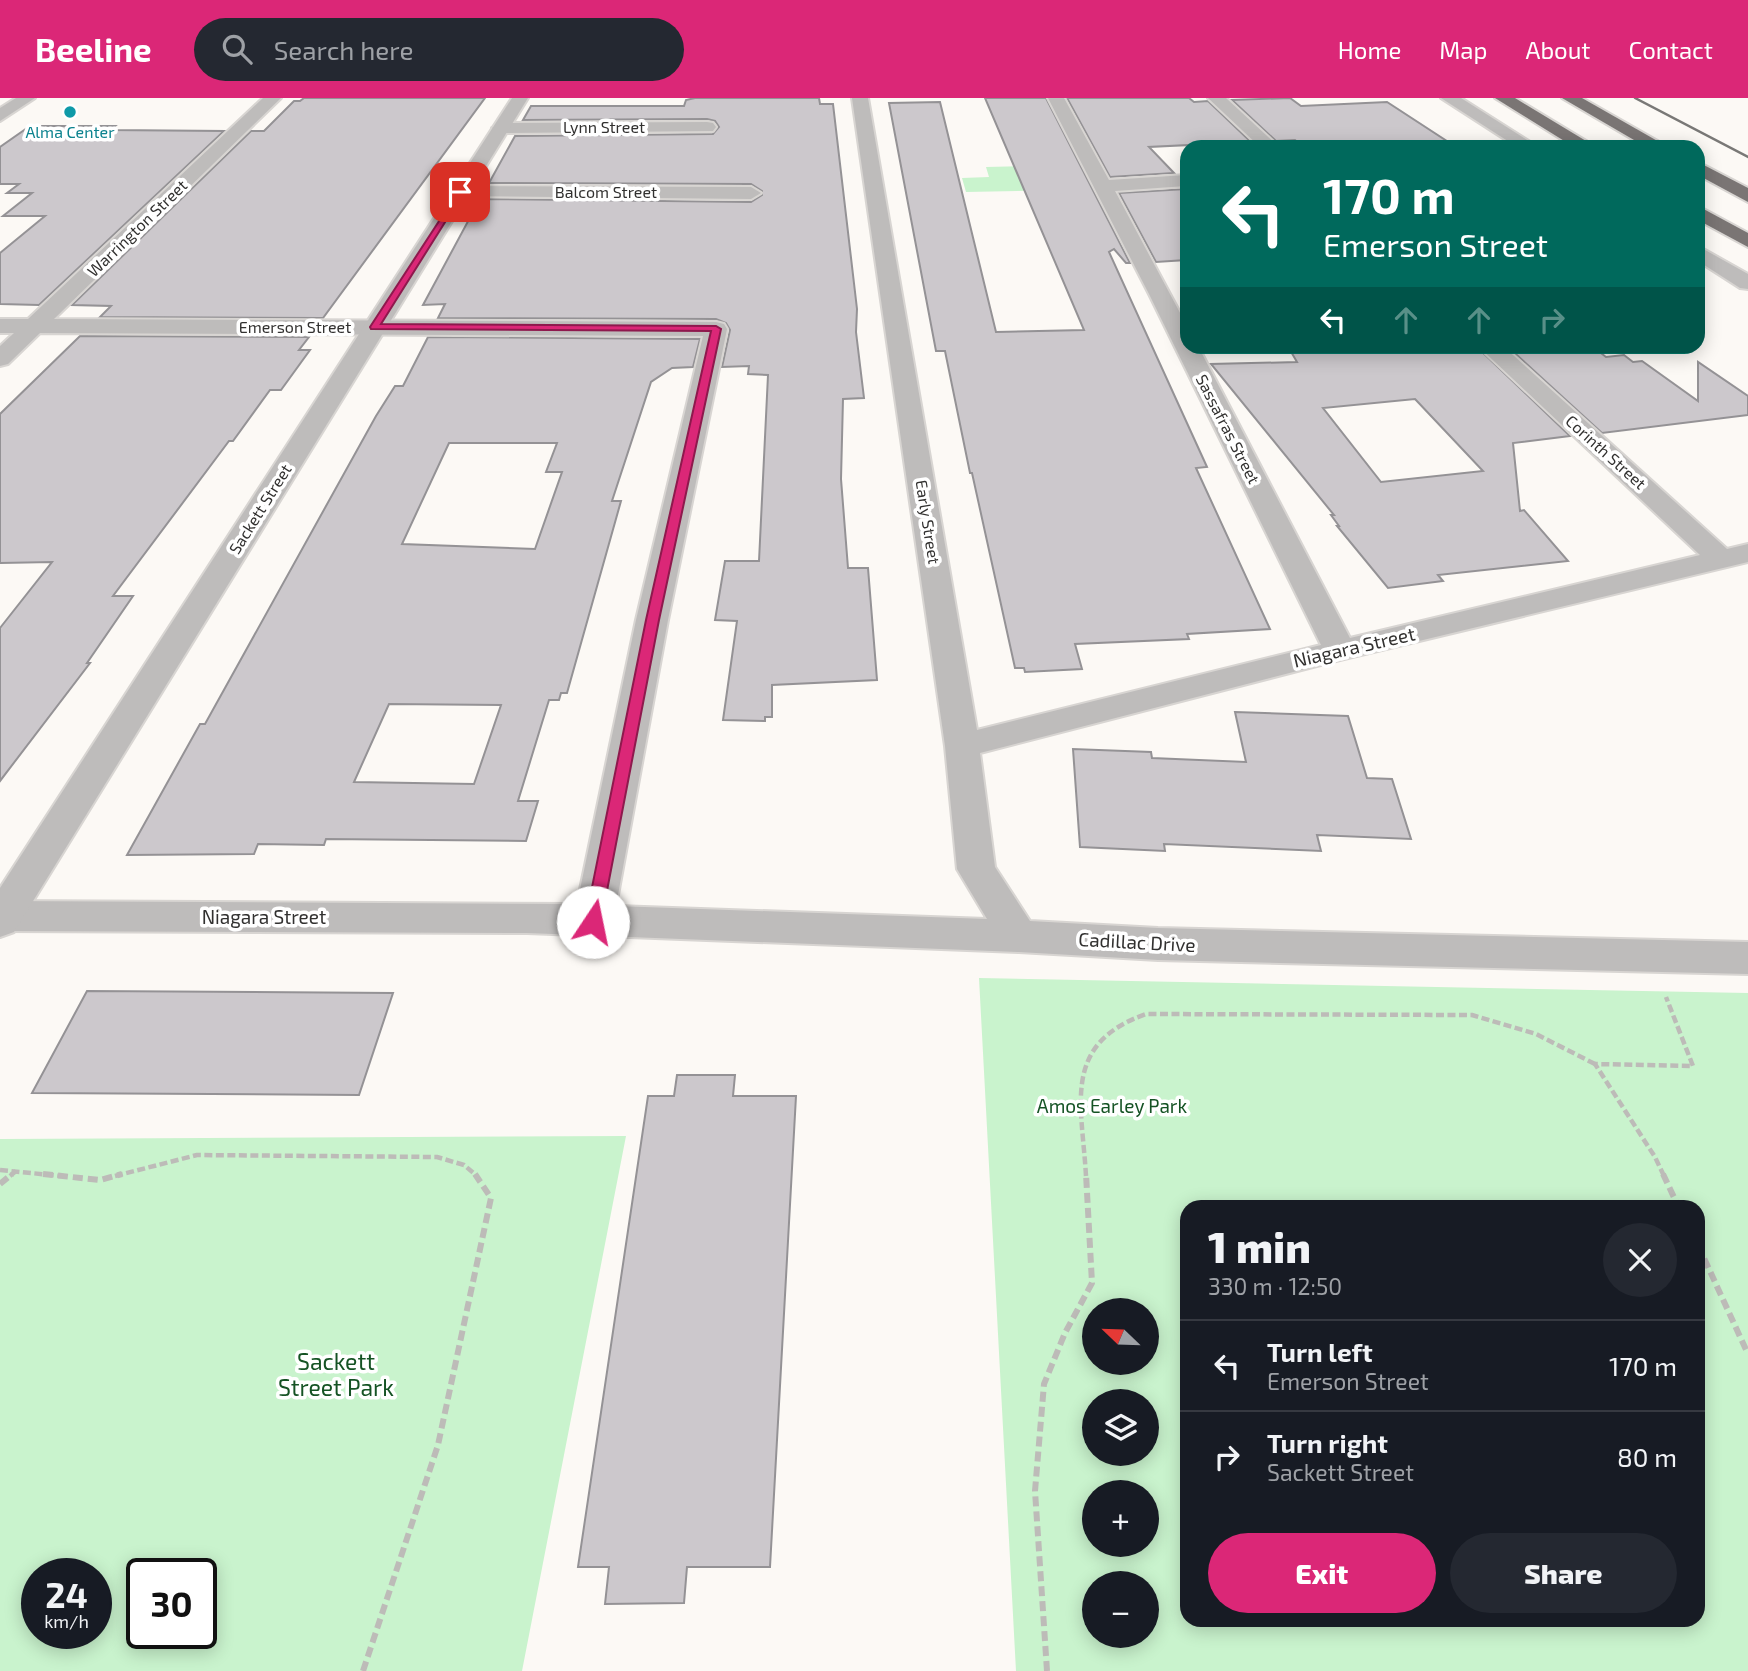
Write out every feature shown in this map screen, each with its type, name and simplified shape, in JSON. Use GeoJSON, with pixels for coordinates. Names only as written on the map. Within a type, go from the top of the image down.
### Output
{"type":"FeatureCollection","features":[{"type":"Feature","properties":{"kind":"highway"},"geometry":{"type":"LineString","coordinates":[[1503,98],[1575,140]]}},
{"type":"Feature","properties":{"kind":"highway"},"geometry":{"type":"LineString","coordinates":[[1570,98],[1646,140]]}},
{"type":"Feature","properties":{"kind":"highway"},"geometry":{"type":"LineString","coordinates":[[1705,172],[1748,195]]}},
{"type":"Feature","properties":{"kind":"highway"},"geometry":{"type":"LineString","coordinates":[[1705,216],[1748,241]]}},
{"type":"Feature","properties":{"kind":"street"},"geometry":{"type":"LineString","coordinates":[[0,116],[27,98]]}},
{"type":"Feature","properties":{"kind":"street","name":"Warrington Street"},"geometry":{"type":"LineString","coordinates":[[0,359],[273,98]]}},
{"type":"Feature","properties":{"kind":"street","name":"Sackett Street"},"geometry":{"type":"LineString","coordinates":[[1,918],[520,98]]}},
{"type":"Feature","properties":{"kind":"street","name":"Early Street"},"geometry":{"type":"LineString","coordinates":[[860,98],[962,746],[976,869],[1019,936]]}},
{"type":"Feature","properties":{"kind":"street","name":"Sassafras Street"},"geometry":{"type":"LineString","coordinates":[[1056,98],[1180,334]]}},
{"type":"Feature","properties":{"kind":"street"},"geometry":{"type":"LineString","coordinates":[[1216,98],[1262,140]]}},
{"type":"Feature","properties":{"kind":"street"},"geometry":{"type":"LineString","coordinates":[[1449,98],[1518,140]]}},
{"type":"Feature","properties":{"kind":"street","name":"Lynn Street"},"geometry":{"type":"LineString","coordinates":[[501,128],[707,127]]}},
{"type":"Feature","properties":{"kind":"street"},"geometry":{"type":"LineString","coordinates":[[1101,186],[1180,180]]}},
{"type":"Feature","properties":{"kind":"street","name":"Balcom Street"},"geometry":{"type":"LineString","coordinates":[[460,192],[751,192]]}},
{"type":"Feature","properties":{"kind":"street"},"geometry":{"type":"LineString","coordinates":[[1705,256],[1748,283]]}},
{"type":"Feature","properties":{"kind":"street","name":"Emerson Street"},"geometry":{"type":"LineString","coordinates":[[0,326],[716,329],[652,620],[593,922]]}},
{"type":"Feature","properties":{"kind":"street","name":"Sassafras Street"},"geometry":{"type":"LineString","coordinates":[[1190,354],[1340,650]]}},
{"type":"Feature","properties":{"kind":"street","name":"Corinth Street"},"geometry":{"type":"LineString","coordinates":[[1498,354],[1735,556]]}},
{"type":"Feature","properties":{"kind":"street","name":"Niagara Street"},"geometry":{"type":"LineString","coordinates":[[962,746],[1340,650],[1735,556]]}},
{"type":"Feature","properties":{"kind":"street","name":"Niagara Street"},"geometry":{"type":"LineString","coordinates":[[1,918],[527,919]]}},
{"type":"Feature","properties":{"kind":"street","name":"Cadillac Drive"},"geometry":{"type":"LineString","coordinates":[[527,919],[1019,936],[1158,944],[1748,958]]}},
{"type":"Feature","properties":{"kind":"path"},"geometry":{"type":"LineString","coordinates":[[1047,1671],[1035,1491],[1044,1384],[1065,1333],[1092,1283],[1081,1078],[1090,1054],[1104,1033],[1121,1023],[1146,1014],[1472,1015],[1508,1022],[1542,1035],[1595,1064],[1693,1066],[1664,992]]}},
{"type":"Feature","properties":{"kind":"path"},"geometry":{"type":"LineString","coordinates":[[1595,1064],[1655,1157],[1675,1200]]}},
{"type":"Feature","properties":{"kind":"path"},"geometry":{"type":"LineString","coordinates":[[0,1170],[100,1180],[197,1155],[437,1157],[454,1160],[478,1174],[491,1198],[438,1445],[363,1671]]}},
{"type":"Feature","properties":{"kind":"path"},"geometry":{"type":"LineString","coordinates":[[0,1184],[17,1170]]}},
{"type":"Feature","properties":{"kind":"path"},"geometry":{"type":"LineString","coordinates":[[1705,1260],[1748,1354]]}},
{"type":"Feature","properties":{"kind":"green space"},"geometry":{"type":"Polygon","coordinates":[[[1064,165],[1075,190],[966,192],[962,178],[989,177],[986,167],[1064,165]]]}},
{"type":"Feature","properties":{"kind":"green space","name":"Amos Earley Park"},"geometry":{"type":"Polygon","coordinates":[[[979,978],[1748,993],[1748,1671],[1016,1671],[979,978]]]}},
{"type":"Feature","properties":{"kind":"green space","name":"Sackett Street Park"},"geometry":{"type":"Polygon","coordinates":[[[626,1136],[522,1671],[0,1671],[0,1139],[626,1136]]]}},
{"type":"Feature","properties":{"kind":"building"},"geometry":{"type":"Polygon","coordinates":[[[304,98],[485,98],[323,318],[100,317],[111,306],[72,305],[251,131],[264,131],[294,101],[304,98]]]}},
{"type":"Feature","properties":{"kind":"building"},"geometry":{"type":"Polygon","coordinates":[[[819,98],[820,104],[833,104],[857,309],[856,332],[864,398],[843,399],[841,479],[848,568],[868,568],[877,680],[772,685],[772,717],[765,717],[765,721],[723,720],[737,621],[715,620],[725,561],[759,561],[768,375],[748,374],[749,366],[722,367],[730,330],[726,323],[716,319],[438,318],[445,304],[423,305],[480,199],[751,202],[762,195],[762,191],[751,184],[489,183],[515,136],[713,134],[719,127],[715,121],[707,119],[523,120],[531,106],[684,106],[686,100],[819,98]]]}},
{"type":"Feature","properties":{"kind":"building"},"geometry":{"type":"Polygon","coordinates":[[[985,98],[1046,98],[1130,263],[1126,263],[1114,249],[1109,252],[1207,467],[1196,468],[1270,629],[1187,634],[1189,639],[1075,644],[1082,669],[1025,672],[1024,668],[1015,668],[945,351],[936,351],[889,103],[940,102],[996,332],[1084,330],[985,98]]]}},
{"type":"Feature","properties":{"kind":"building"},"geometry":{"type":"Polygon","coordinates":[[[1067,98],[1189,98],[1194,102],[1208,101],[1249,140],[1180,140],[1180,145],[1149,147],[1174,173],[1110,177],[1067,98]]]}},
{"type":"Feature","properties":{"kind":"building"},"geometry":{"type":"Polygon","coordinates":[[[1290,98],[1301,106],[1387,102],[1445,140],[1275,140],[1232,100],[1290,98]]]}},
{"type":"Feature","properties":{"kind":"building"},"geometry":{"type":"Polygon","coordinates":[[[30,126],[115,126],[110,130],[224,131],[39,305],[0,304],[0,253],[45,216],[3,216],[32,193],[7,193],[19,184],[0,184],[0,147],[30,126]]]}},
{"type":"Feature","properties":{"kind":"building"},"geometry":{"type":"Polygon","coordinates":[[[1180,189],[1180,260],[1156,262],[1119,193],[1180,189]]]}},
{"type":"Feature","properties":{"kind":"building"},"geometry":{"type":"Polygon","coordinates":[[[80,336],[309,337],[299,350],[310,350],[281,390],[270,390],[233,441],[229,441],[113,596],[133,596],[87,663],[90,663],[0,781],[0,628],[52,562],[0,563],[0,414],[80,336]]]}},
{"type":"Feature","properties":{"kind":"building"},"geometry":{"type":"Polygon","coordinates":[[[428,337],[700,339],[693,367],[672,368],[651,382],[612,501],[621,501],[567,693],[561,693],[559,700],[549,700],[518,801],[538,801],[526,841],[326,839],[324,845],[258,844],[254,854],[127,855],[200,724],[205,724],[376,416],[395,386],[403,386],[428,337]],[[449,443],[402,544],[535,549],[562,472],[546,472],[557,443],[449,443]],[[389,704],[354,782],[474,784],[501,705],[389,704]]]}},
{"type":"Feature","properties":{"kind":"building"},"geometry":{"type":"Polygon","coordinates":[[[1292,354],[1484,354],[1570,436],[1513,443],[1520,511],[1524,510],[1568,561],[1438,575],[1443,581],[1388,588],[1337,526],[1331,515],[1334,515],[1211,364],[1297,362],[1292,354]],[[1415,399],[1323,408],[1381,482],[1483,471],[1415,399]]]}},
{"type":"Feature","properties":{"kind":"building"},"geometry":{"type":"Polygon","coordinates":[[[1516,354],[1602,354],[1606,357],[1624,355],[1633,362],[1642,361],[1698,401],[1698,362],[1748,396],[1748,415],[1602,433],[1516,354]]]}},
{"type":"Feature","properties":{"kind":"building"},"geometry":{"type":"Polygon","coordinates":[[[1235,712],[1348,716],[1367,778],[1392,779],[1411,839],[1317,835],[1321,851],[1164,844],[1165,851],[1080,847],[1073,749],[1151,752],[1152,758],[1246,762],[1235,712]]]}},
{"type":"Feature","properties":{"kind":"building"},"geometry":{"type":"Polygon","coordinates":[[[87,991],[393,993],[359,1095],[32,1093],[87,991]]]}},
{"type":"Feature","properties":{"kind":"building"},"geometry":{"type":"Polygon","coordinates":[[[677,1075],[735,1075],[733,1096],[796,1096],[770,1567],[687,1567],[684,1603],[605,1604],[609,1567],[578,1567],[648,1096],[674,1096],[677,1075]]]}},
{"type":"Feature","properties":{"kind":"railway"},"geometry":{"type":"LineString","coordinates":[[1635,98],[1748,157]]}},
{"type":"Feature","properties":{"kind":"place","name":"Alma Center"},"geometry":{"type":"Point","coordinates":[70,112]}},
{"type":"Feature","properties":{"kind":"route"},"geometry":{"type":"LineString","coordinates":[[460,192],[375,327],[716,329],[652,620],[593,922]]}}]}
